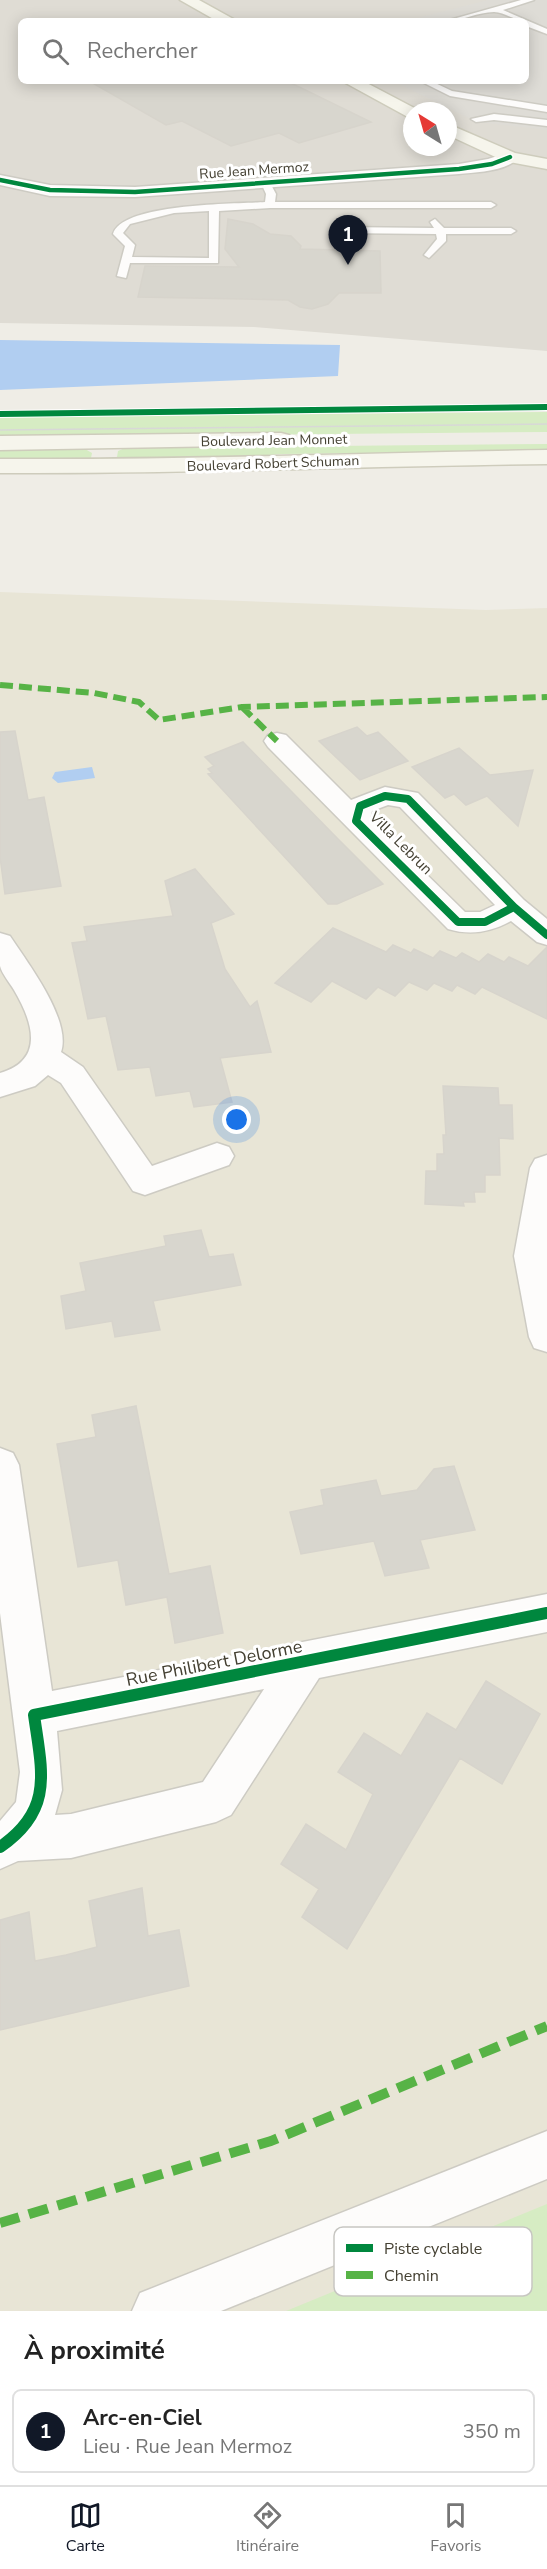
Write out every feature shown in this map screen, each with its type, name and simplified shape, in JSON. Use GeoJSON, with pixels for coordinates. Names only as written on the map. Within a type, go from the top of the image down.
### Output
{"type":"FeatureCollection","features":[{"type":"Feature","properties":{"kind":"main road"},"geometry":{"type":"LineString","coordinates":[[187,0],[223,18]]}},
{"type":"Feature","properties":{"kind":"main road"},"geometry":{"type":"LineString","coordinates":[[356,84],[403,108]]}},
{"type":"Feature","properties":{"kind":"main road"},"geometry":{"type":"LineString","coordinates":[[457,133],[510,158],[547,164]]}},
{"type":"Feature","properties":{"kind":"main road","name":"Boulevard Jean Monnet"},"geometry":{"type":"LineString","coordinates":[[0,443],[547,437]]}},
{"type":"Feature","properties":{"kind":"main road","name":"Boulevard Robert Schuman"},"geometry":{"type":"LineString","coordinates":[[0,466],[169,467],[278,461],[547,457]]}},
{"type":"Feature","properties":{"kind":"street","name":"Rue Jean Mermoz"},"geometry":{"type":"LineString","coordinates":[[0,180],[39,189],[86,193],[459,169],[492,164],[510,158]]}},
{"type":"Feature","properties":{"kind":"street","name":"Villa Lebrun"},"geometry":{"type":"LineString","coordinates":[[277,741],[458,922],[485,922],[513,907]]}},
{"type":"Feature","properties":{"kind":"street","name":"Villa Lebrun"},"geometry":{"type":"LineString","coordinates":[[356,821],[360,806],[385,796],[408,799],[513,907],[547,935]]}},
{"type":"Feature","properties":{"kind":"street"},"geometry":{"type":"LineString","coordinates":[[0,944],[38,1008],[48,1032],[48,1049],[42,1064],[25,1078],[0,1084]]}},
{"type":"Feature","properties":{"kind":"street"},"geometry":{"type":"LineString","coordinates":[[45,1057],[72,1075],[145,1182],[217,1156]]}},
{"type":"Feature","properties":{"kind":"street"},"geometry":{"type":"LineString","coordinates":[[547,1168],[531,1256],[547,1337]]}},
{"type":"Feature","properties":{"kind":"street"},"geometry":{"type":"LineString","coordinates":[[0,1465],[34,1715]]}},
{"type":"Feature","properties":{"kind":"street","name":"Rue Philibert Delorme"},"geometry":{"type":"LineString","coordinates":[[8,1843],[35,1815],[44,1787],[34,1715],[547,1612]]}},
{"type":"Feature","properties":{"kind":"street","name":"Rue Philibert Delorme"},"geometry":{"type":"LineString","coordinates":[[8,1843],[71,1836],[216,1800],[306,1661]]}},
{"type":"Feature","properties":{"kind":"street"},"geometry":{"type":"LineString","coordinates":[[367,2227],[547,2155]]}},
{"type":"Feature","properties":{"kind":"street"},"geometry":{"type":"LineString","coordinates":[[158,2311],[334,2240]]}},
{"type":"Feature","properties":{"kind":"lane"},"geometry":{"type":"LineString","coordinates":[[461,18],[530,0]]}},
{"type":"Feature","properties":{"kind":"lane"},"geometry":{"type":"LineString","coordinates":[[495,9],[515,18]]}},
{"type":"Feature","properties":{"kind":"lane"},"geometry":{"type":"LineString","coordinates":[[529,24],[547,32]]}},
{"type":"Feature","properties":{"kind":"lane"},"geometry":{"type":"LineString","coordinates":[[430,84],[450,93],[547,109]]}},
{"type":"Feature","properties":{"kind":"lane"},"geometry":{"type":"LineString","coordinates":[[476,118],[504,118],[547,123]]}},
{"type":"Feature","properties":{"kind":"lane"},"geometry":{"type":"LineString","coordinates":[[266,183],[271,194],[270,205]]}},
{"type":"Feature","properties":{"kind":"lane"},"geometry":{"type":"LineString","coordinates":[[122,276],[130,245],[118,234],[126,222],[174,210],[270,205],[491,205]]}},
{"type":"Feature","properties":{"kind":"lane"},"geometry":{"type":"LineString","coordinates":[[420,205],[441,230],[442,239],[429,255]]}},
{"type":"Feature","properties":{"kind":"lane"},"geometry":{"type":"LineString","coordinates":[[126,260],[214,261],[214,208]]}},
{"type":"Feature","properties":{"kind":"lane"},"geometry":{"type":"LineString","coordinates":[[338,230],[512,231]]}},
{"type":"Feature","properties":{"kind":"shaded area"},"geometry":{"type":"Polygon","coordinates":[[[0,0],[547,0],[547,351],[254,327],[0,323],[0,0]]]}},
{"type":"Feature","properties":{"kind":"shaded area"},"geometry":{"type":"Polygon","coordinates":[[[488,0],[547,0],[547,130],[477,122],[457,112],[457,102],[436,102],[399,84],[529,84],[529,18],[418,18],[488,0]]]}},
{"type":"Feature","properties":{"kind":"shaded area"},"geometry":{"type":"Polygon","coordinates":[[[0,592],[486,610],[547,608],[547,2311],[0,2311],[0,592]]]}},
{"type":"Feature","properties":{"kind":"green space"},"geometry":{"type":"Polygon","coordinates":[[[547,412],[547,432],[0,437],[0,417],[547,412]]]}},
{"type":"Feature","properties":{"kind":"green space"},"geometry":{"type":"Polygon","coordinates":[[[547,444],[547,451],[282,454],[199,460],[117,457],[118,451],[125,448],[547,444]]]}},
{"type":"Feature","properties":{"kind":"green space"},"geometry":{"type":"Polygon","coordinates":[[[85,449],[92,453],[91,458],[87,460],[0,460],[0,450],[85,449]]]}},
{"type":"Feature","properties":{"kind":"green space"},"geometry":{"type":"Polygon","coordinates":[[[547,2204],[547,2311],[286,2311],[334,2291],[334,2296],[532,2296],[532,2227],[491,2227],[547,2204]]]}},
{"type":"Feature","properties":{"kind":"water"},"geometry":{"type":"Polygon","coordinates":[[[0,340],[340,345],[338,376],[0,390],[0,340]]]}},
{"type":"Feature","properties":{"kind":"water"},"geometry":{"type":"Polygon","coordinates":[[[92,767],[95,778],[58,783],[52,778],[55,772],[92,767]]]}},
{"type":"Feature","properties":{"kind":"building"},"geometry":{"type":"Polygon","coordinates":[[[94,84],[293,84],[371,122],[299,143],[279,133],[231,146],[182,121],[166,125],[94,84]]]}},
{"type":"Feature","properties":{"kind":"building"},"geometry":{"type":"Polygon","coordinates":[[[228,219],[253,224],[270,234],[291,236],[301,246],[300,249],[380,251],[381,293],[339,293],[328,304],[312,309],[300,307],[288,300],[138,297],[145,266],[239,267],[225,249],[228,219]]]}},
{"type":"Feature","properties":{"kind":"building"},"geometry":{"type":"Polygon","coordinates":[[[357,727],[367,736],[378,732],[408,761],[360,780],[319,741],[357,727]]]}},
{"type":"Feature","properties":{"kind":"building"},"geometry":{"type":"Polygon","coordinates":[[[15,731],[28,800],[44,797],[61,886],[5,894],[0,857],[0,732],[15,731]]]}},
{"type":"Feature","properties":{"kind":"building"},"geometry":{"type":"Polygon","coordinates":[[[243,742],[383,884],[337,904],[328,904],[208,774],[212,773],[208,769],[214,766],[205,757],[243,742]]]}},
{"type":"Feature","properties":{"kind":"building"},"geometry":{"type":"Polygon","coordinates":[[[459,748],[490,775],[533,770],[518,826],[487,796],[466,805],[454,794],[445,798],[412,767],[459,748]]]}},
{"type":"Feature","properties":{"kind":"building"},"geometry":{"type":"Polygon","coordinates":[[[195,869],[234,914],[211,923],[225,969],[250,1007],[257,1001],[271,1052],[220,1058],[232,1102],[194,1107],[190,1091],[156,1096],[150,1067],[118,1070],[106,1016],[88,1019],[72,943],[87,941],[84,927],[173,916],[165,881],[195,869]]]}},
{"type":"Feature","properties":{"kind":"building"},"geometry":{"type":"Polygon","coordinates":[[[333,928],[386,952],[393,945],[411,953],[414,949],[433,958],[440,951],[456,958],[462,953],[479,962],[488,954],[504,962],[509,957],[528,966],[547,947],[547,1019],[482,987],[475,994],[457,985],[452,991],[434,983],[427,990],[409,982],[395,996],[378,987],[366,999],[332,981],[311,1002],[275,983],[333,928]]]}},
{"type":"Feature","properties":{"kind":"building"},"geometry":{"type":"Polygon","coordinates":[[[443,1086],[498,1088],[499,1105],[512,1105],[513,1139],[499,1138],[500,1175],[485,1175],[485,1192],[474,1192],[475,1202],[463,1202],[464,1206],[425,1204],[426,1171],[437,1171],[437,1154],[444,1154],[443,1135],[446,1135],[443,1086]]]}},
{"type":"Feature","properties":{"kind":"building"},"geometry":{"type":"Polygon","coordinates":[[[201,1230],[209,1257],[233,1254],[241,1285],[153,1301],[160,1330],[115,1337],[112,1321],[66,1329],[61,1296],[86,1291],[80,1263],[166,1246],[164,1236],[201,1230]]]}},
{"type":"Feature","properties":{"kind":"building"},"geometry":{"type":"Polygon","coordinates":[[[136,1406],[169,1574],[210,1566],[223,1633],[175,1643],[167,1597],[126,1605],[118,1560],[78,1567],[57,1444],[96,1437],[92,1415],[136,1406]]]}},
{"type":"Feature","properties":{"kind":"building"},"geometry":{"type":"Polygon","coordinates":[[[454,1466],[475,1530],[420,1540],[429,1568],[385,1576],[374,1541],[301,1554],[290,1512],[324,1505],[321,1490],[376,1480],[381,1496],[417,1490],[434,1469],[454,1466]]]}},
{"type":"Feature","properties":{"kind":"building"},"geometry":{"type":"Polygon","coordinates":[[[486,1681],[540,1714],[502,1784],[460,1758],[347,1949],[302,1917],[319,1889],[281,1864],[306,1824],[346,1850],[373,1794],[338,1772],[364,1733],[401,1756],[427,1713],[456,1730],[486,1681]]]}},
{"type":"Feature","properties":{"kind":"building"},"geometry":{"type":"Polygon","coordinates":[[[142,1888],[148,1936],[179,1930],[189,1986],[0,2030],[0,1920],[29,1912],[35,1961],[66,1955],[97,1947],[89,1901],[142,1888]]]}},
{"type":"Feature","properties":{"kind":"tram line"},"geometry":{"type":"LineString","coordinates":[[0,430],[547,424]]}},
{"type":"Feature","properties":{"kind":"marked path"},"geometry":{"type":"LineString","coordinates":[[0,685],[94,693],[139,702],[159,720],[242,707],[547,697]]}},
{"type":"Feature","properties":{"kind":"marked path"},"geometry":{"type":"LineString","coordinates":[[242,707],[277,741]]}},
{"type":"Feature","properties":{"kind":"marked path"},"geometry":{"type":"LineString","coordinates":[[0,2223],[271,2141],[547,2026]]}},
{"type":"Feature","properties":{"kind":"cycle path"},"geometry":{"type":"LineString","coordinates":[[0,180],[50,190],[135,192],[459,169],[492,164],[510,157]]}},
{"type":"Feature","properties":{"kind":"cycle path"},"geometry":{"type":"LineString","coordinates":[[0,414],[547,407]]}},
{"type":"Feature","properties":{"kind":"cycle path"},"geometry":{"type":"LineString","coordinates":[[514,907],[485,922],[458,922],[356,821],[360,806],[385,796],[408,799],[514,907],[547,935]]}},
{"type":"Feature","properties":{"kind":"cycle path"},"geometry":{"type":"LineString","coordinates":[[0,1847],[18,1835],[30,1821],[37,1806],[41,1790],[41,1772],[34,1715],[547,1613]]}},
{"type":"Feature","properties":{"kind":"place","name":"Arc-en-Ciel"},"geometry":{"type":"Point","coordinates":[348,265]}}]}
